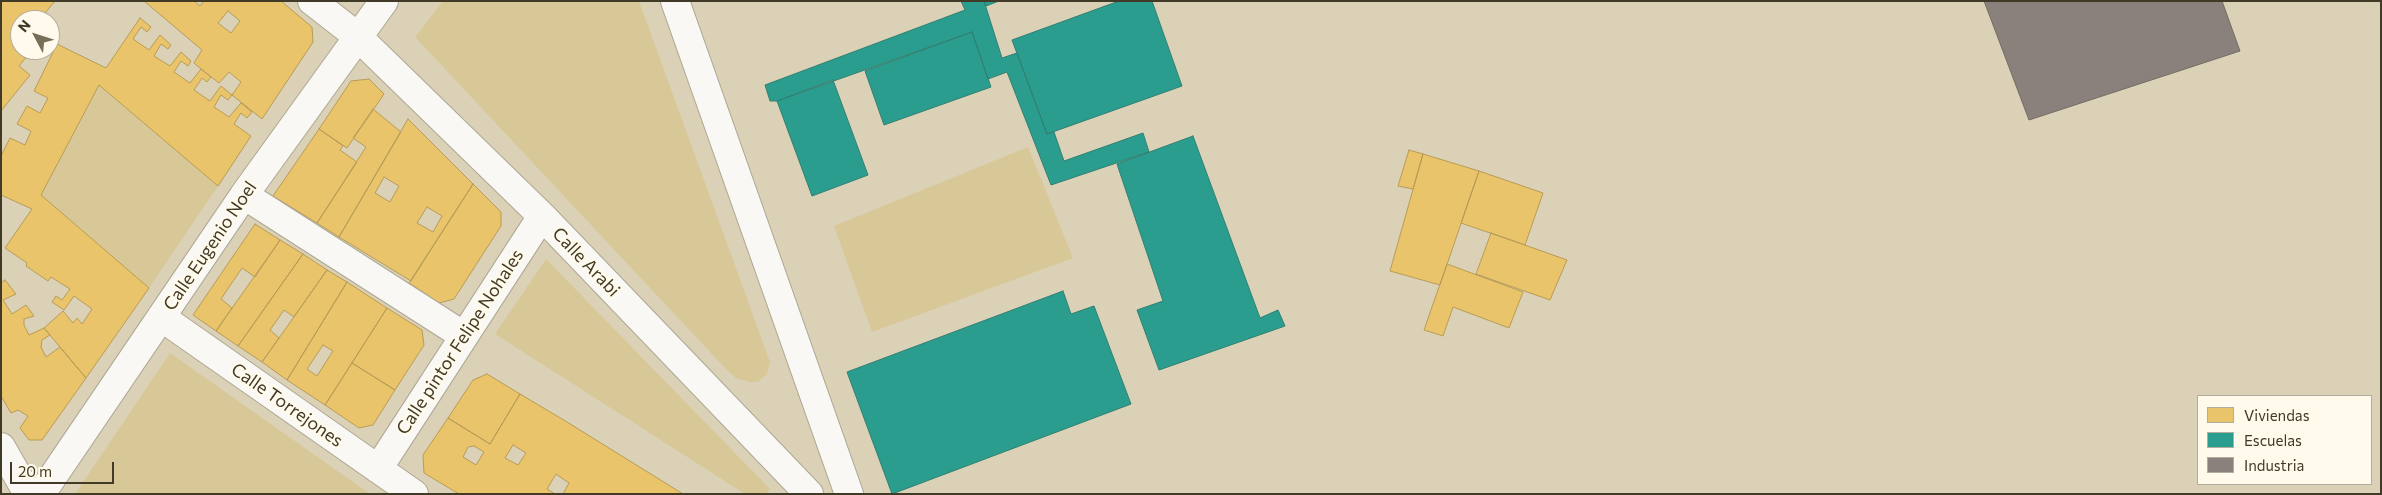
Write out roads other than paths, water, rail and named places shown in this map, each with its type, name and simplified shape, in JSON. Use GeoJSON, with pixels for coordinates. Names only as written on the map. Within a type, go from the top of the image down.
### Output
{"type":"FeatureCollection","features":[{"type":"Feature","properties":{"kind":"street","name":"Calle Arabi"},"geometry":{"type":"LineString","coordinates":[[312,1],[357,36],[542,216],[809,494]]}},
{"type":"Feature","properties":{"kind":"street","name":"Calle Eugenio Noel"},"geometry":{"type":"LineString","coordinates":[[41,494],[244,195],[384,1]]}},
{"type":"Feature","properties":{"kind":"street"},"geometry":{"type":"LineString","coordinates":[[675,1],[850,494]]}},
{"type":"Feature","properties":{"kind":"street"},"geometry":{"type":"LineString","coordinates":[[244,195],[464,336]]}},
{"type":"Feature","properties":{"kind":"street","name":"Calle pintor Felipe Nohales"},"geometry":{"type":"LineString","coordinates":[[378,469],[542,216]]}},
{"type":"Feature","properties":{"kind":"street","name":"Calle Torrejones"},"geometry":{"type":"LineString","coordinates":[[161,317],[414,494]]}},
{"type":"Feature","properties":{"kind":"street"},"geometry":{"type":"LineString","coordinates":[[1,446],[28,494]]}}]}
